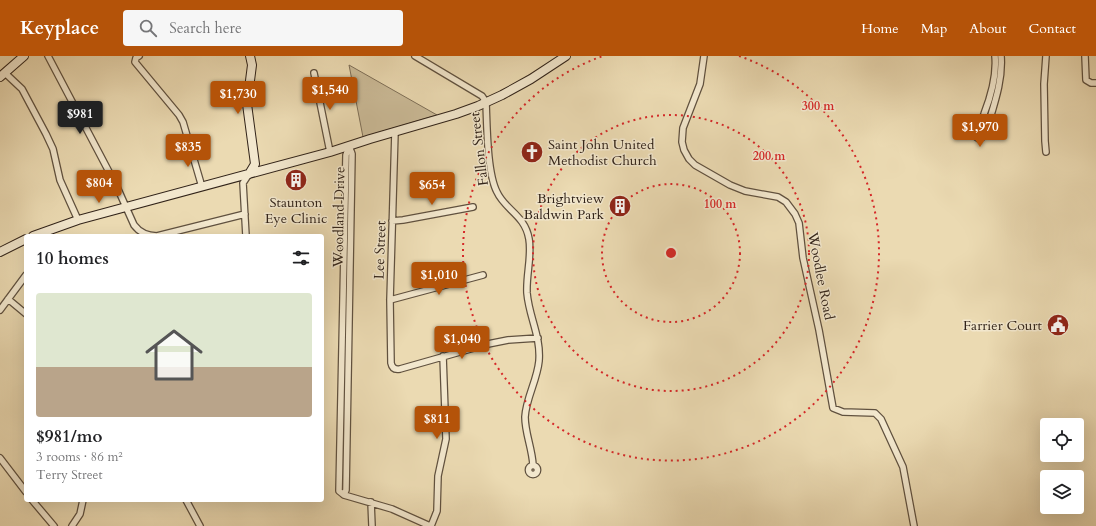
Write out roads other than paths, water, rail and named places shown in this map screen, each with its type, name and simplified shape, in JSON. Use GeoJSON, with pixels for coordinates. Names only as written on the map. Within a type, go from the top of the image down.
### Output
{"type":"FeatureCollection","features":[{"type":"Feature","properties":{"kind":"main road"},"geometry":{"type":"LineString","coordinates":[[2,75],[24,56]]}},
{"type":"Feature","properties":{"kind":"main road"},"geometry":{"type":"LineString","coordinates":[[249,174],[255,164],[247,104],[252,65],[250,56]]}},
{"type":"Feature","properties":{"kind":"main road"},"geometry":{"type":"LineString","coordinates":[[45,234],[78,220],[330,152],[456,114],[486,102],[532,79],[566,56]]}},
{"type":"Feature","properties":{"kind":"main road"},"geometry":{"type":"LineString","coordinates":[[0,252],[24,240]]}},
{"type":"Feature","properties":{"kind":"street"},"geometry":{"type":"LineString","coordinates":[[48,56],[133,223],[137,229],[144,234]]}},
{"type":"Feature","properties":{"kind":"street"},"geometry":{"type":"LineString","coordinates":[[139,56],[136,58],[135,62],[179,115],[183,122],[202,187]]}},
{"type":"Feature","properties":{"kind":"street"},"geometry":{"type":"LineString","coordinates":[[415,56],[482,96],[486,102]]}},
{"type":"Feature","properties":{"kind":"street","name":"Woodlee Road"},"geometry":{"type":"LineString","coordinates":[[704,56],[700,84],[683,128],[682,142],[684,150],[689,159],[695,165],[730,185],[746,191],[778,197],[786,202],[795,214],[799,223],[803,258],[819,330],[833,408],[843,412],[875,414],[881,419],[902,464],[914,526]]}},
{"type":"Feature","properties":{"kind":"street"},"geometry":{"type":"LineString","coordinates":[[995,56],[994,81],[976,135],[979,139],[984,136],[986,132],[998,93],[1002,69],[1001,56]]}},
{"type":"Feature","properties":{"kind":"street"},"geometry":{"type":"LineString","coordinates":[[1046,56],[1044,84],[1046,152]]}},
{"type":"Feature","properties":{"kind":"street"},"geometry":{"type":"LineString","coordinates":[[1085,56],[1086,80],[1091,83],[1096,83]]}},
{"type":"Feature","properties":{"kind":"street"},"geometry":{"type":"LineString","coordinates":[[314,73],[330,152]]}},
{"type":"Feature","properties":{"kind":"street"},"geometry":{"type":"LineString","coordinates":[[2,75],[22,89],[48,139],[55,156],[60,180],[78,220]]}},
{"type":"Feature","properties":{"kind":"street","name":"Fallon Street"},"geometry":{"type":"LineString","coordinates":[[486,102],[494,187],[501,199],[521,219],[529,237],[527,290],[529,305],[538,338],[538,368],[536,380],[527,402],[525,415],[526,428],[531,448],[532,465]]}},
{"type":"Feature","properties":{"kind":"street","name":"Lee Street"},"geometry":{"type":"LineString","coordinates":[[395,132],[390,300],[391,364],[393,368],[400,369],[443,356]]}},
{"type":"Feature","properties":{"kind":"street","name":"Woodland Drive"},"geometry":{"type":"LineString","coordinates":[[348,146],[346,155],[339,491],[344,495],[392,509],[430,526]]}},
{"type":"Feature","properties":{"kind":"street"},"geometry":{"type":"LineString","coordinates":[[246,234],[243,182],[249,174]]}},
{"type":"Feature","properties":{"kind":"street"},"geometry":{"type":"LineString","coordinates":[[392,221],[473,207]]}},
{"type":"Feature","properties":{"kind":"street"},"geometry":{"type":"LineString","coordinates":[[165,234],[245,214]]}},
{"type":"Feature","properties":{"kind":"street"},"geometry":{"type":"LineString","coordinates":[[390,300],[483,275]]}},
{"type":"Feature","properties":{"kind":"street"},"geometry":{"type":"LineString","coordinates":[[0,310],[24,278]]}},
{"type":"Feature","properties":{"kind":"street"},"geometry":{"type":"LineString","coordinates":[[8,299],[24,312]]}},
{"type":"Feature","properties":{"kind":"street"},"geometry":{"type":"LineString","coordinates":[[430,526],[437,511],[438,476],[446,439],[443,356],[493,343],[538,338]]}},
{"type":"Feature","properties":{"kind":"street"},"geometry":{"type":"LineString","coordinates":[[0,458],[24,488]]}},
{"type":"Feature","properties":{"kind":"street"},"geometry":{"type":"LineString","coordinates":[[34,502],[54,526]]}},
{"type":"Feature","properties":{"kind":"street"},"geometry":{"type":"LineString","coordinates":[[72,526],[80,514],[83,502]]}},
{"type":"Feature","properties":{"kind":"street"},"geometry":{"type":"LineString","coordinates":[[187,502],[200,526]]}},
{"type":"Feature","properties":{"kind":"street"},"geometry":{"type":"LineString","coordinates":[[371,502],[372,526]]}},
{"type":"Feature","properties":{"kind":"place","name":"Saint John United Methodist Church"},"geometry":{"type":"Point","coordinates":[532,152]}},
{"type":"Feature","properties":{"kind":"place","name":"Staunton Eye Clinic"},"geometry":{"type":"Point","coordinates":[296,180]}},
{"type":"Feature","properties":{"kind":"place","name":"Brightview Baldwin Park"},"geometry":{"type":"Point","coordinates":[620,206]}},
{"type":"Feature","properties":{"kind":"place","name":"Farrier Court"},"geometry":{"type":"Point","coordinates":[1058,325]}}]}
